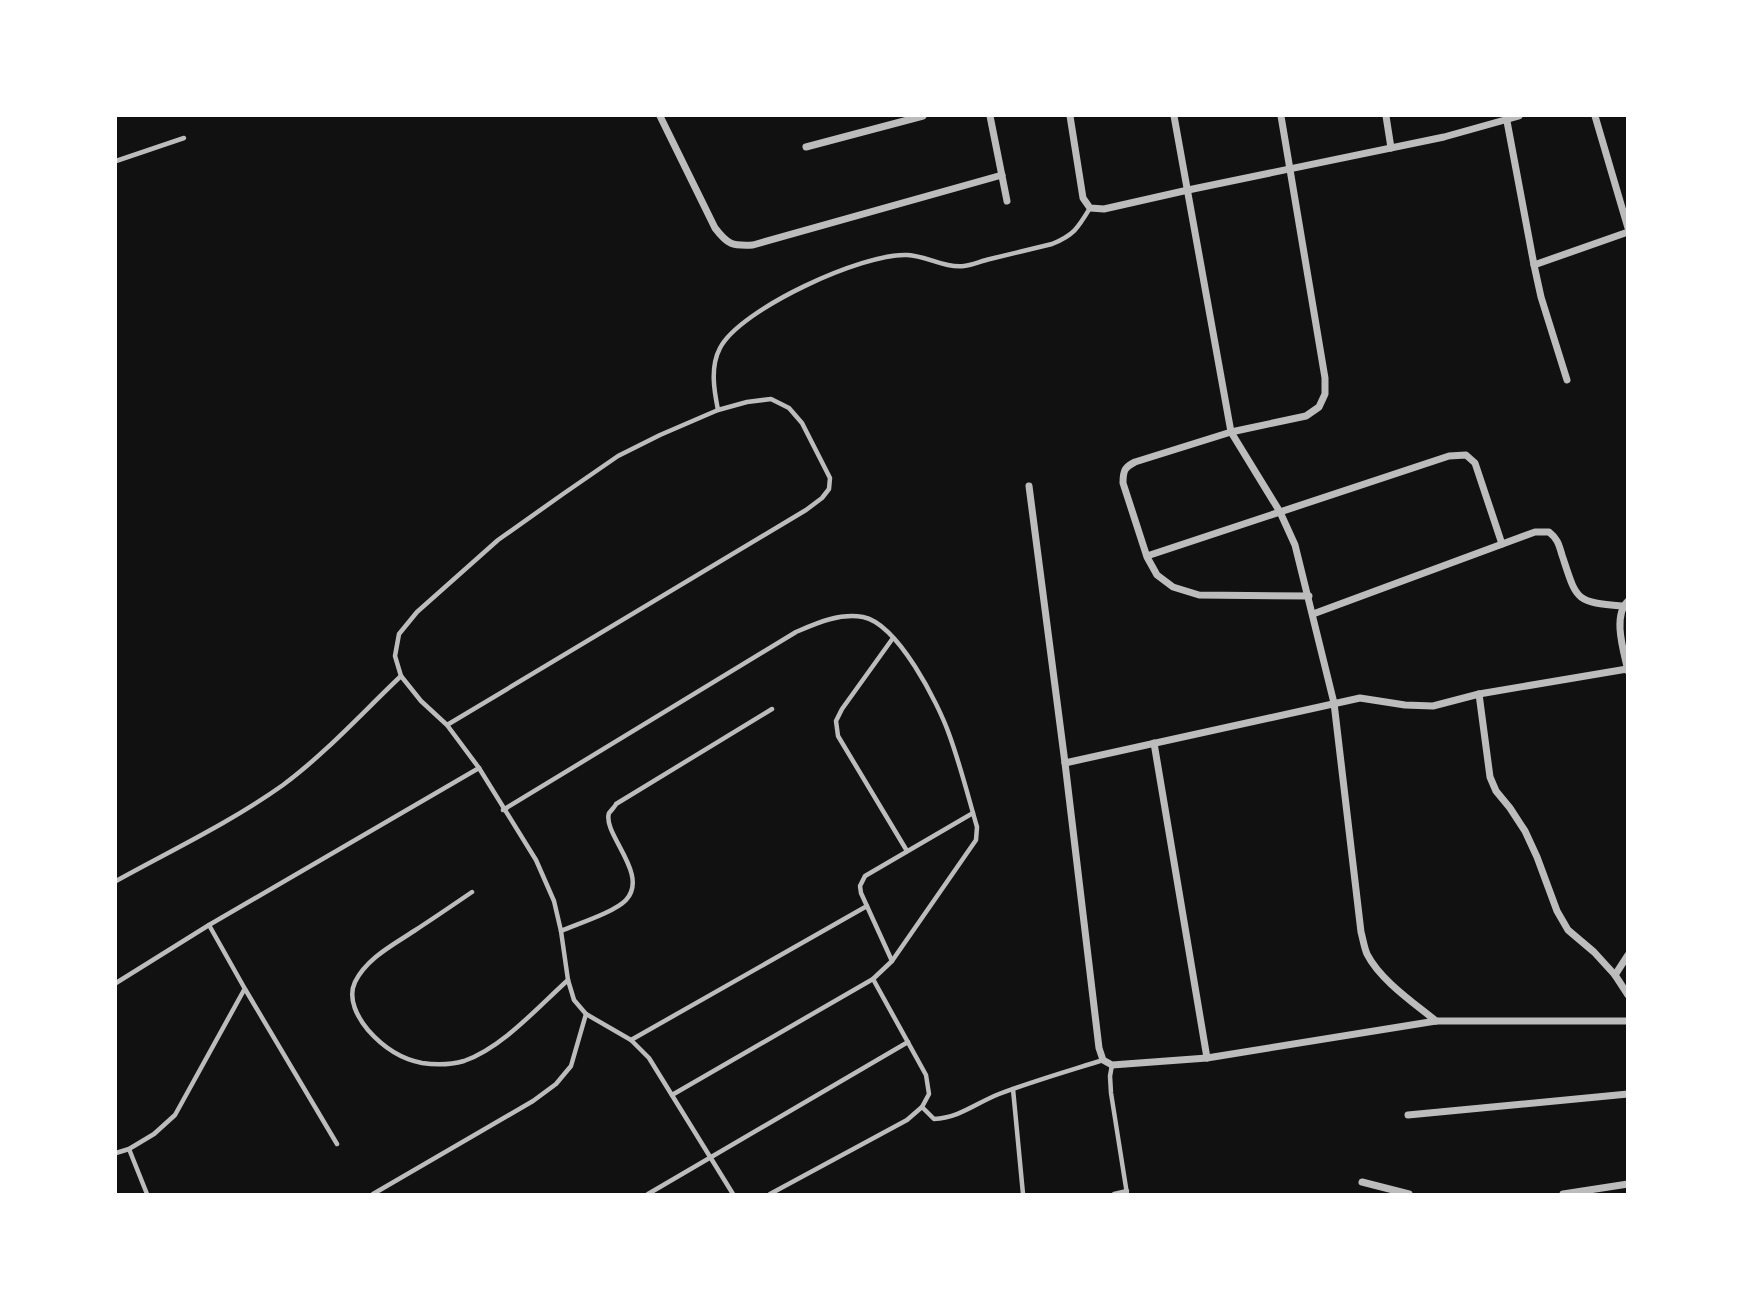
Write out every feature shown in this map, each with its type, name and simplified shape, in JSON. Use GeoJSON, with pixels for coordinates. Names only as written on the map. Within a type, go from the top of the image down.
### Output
{"type":"FeatureCollection","features":[{"type":"Feature","properties":{"kind":"street"},"geometry":{"type":"LineString","coordinates":[[660,116],[715,228],[726,242],[737,246],[753,246],[1002,175]]}},
{"type":"Feature","properties":{"kind":"street"},"geometry":{"type":"LineString","coordinates":[[806,147],[923,116]]}},
{"type":"Feature","properties":{"kind":"street"},"geometry":{"type":"LineString","coordinates":[[990,116],[1007,201]]}},
{"type":"Feature","properties":{"kind":"street"},"geometry":{"type":"LineString","coordinates":[[1070,116],[1083,198],[1090,208],[1104,209],[1444,137],[1506,117],[1519,116]]}},
{"type":"Feature","properties":{"kind":"street"},"geometry":{"type":"LineString","coordinates":[[1174,116],[1231,432],[1279,512],[1295,545],[1334,703],[1356,903],[1367,953],[1376,968],[1436,1021]]}},
{"type":"Feature","properties":{"kind":"street"},"geometry":{"type":"LineString","coordinates":[[1281,116],[1325,378],[1325,394],[1319,407],[1306,416],[1231,432],[1135,462],[1125,467],[1123,482],[1147,556],[1157,575],[1173,587],[1199,595],[1309,596]]}},
{"type":"Feature","properties":{"kind":"street"},"geometry":{"type":"LineString","coordinates":[[1386,116],[1391,148]]}},
{"type":"Feature","properties":{"kind":"street"},"geometry":{"type":"LineString","coordinates":[[1534,265],[1628,230],[1595,116]]}},
{"type":"Feature","properties":{"kind":"street"},"geometry":{"type":"LineString","coordinates":[[1506,117],[1541,297],[1567,380]]}},
{"type":"Feature","properties":{"kind":"street"},"geometry":{"type":"LineString","coordinates":[[1147,556],[1449,456],[1466,455],[1475,463],[1502,544]]}},
{"type":"Feature","properties":{"kind":"street"},"geometry":{"type":"LineString","coordinates":[[1030,486],[1099,1048],[1103,1060],[1112,1065],[1207,1058],[1436,1021],[1628,1021]]}},
{"type":"Feature","properties":{"kind":"street"},"geometry":{"type":"LineString","coordinates":[[1065,763],[1360,698],[1433,706],[1479,694],[1627,670],[1619,620],[1625,603],[1591,603],[1580,597],[1573,589],[1557,538],[1549,532],[1535,532],[1313,614]]}},
{"type":"Feature","properties":{"kind":"street"},"geometry":{"type":"LineString","coordinates":[[1479,694],[1490,777],[1496,791],[1525,831],[1557,911],[1568,930],[1615,975],[1628,995]]}},
{"type":"Feature","properties":{"kind":"street"},"geometry":{"type":"LineString","coordinates":[[1154,743],[1207,1058]]}},
{"type":"Feature","properties":{"kind":"street"},"geometry":{"type":"LineString","coordinates":[[1615,975],[1628,955]]}},
{"type":"Feature","properties":{"kind":"street"},"geometry":{"type":"LineString","coordinates":[[1408,1115],[1628,1094]]}},
{"type":"Feature","properties":{"kind":"street"},"geometry":{"type":"LineString","coordinates":[[1362,1182],[1409,1195]]}},
{"type":"Feature","properties":{"kind":"street"},"geometry":{"type":"LineString","coordinates":[[1563,1195],[1628,1184]]}},
{"type":"Feature","properties":{"kind":"lane"},"geometry":{"type":"LineString","coordinates":[[116,161],[184,138]]}},
{"type":"Feature","properties":{"kind":"lane"},"geometry":{"type":"LineString","coordinates":[[718,411],[714,387],[719,349],[729,334],[788,294],[859,264],[886,257],[907,255],[946,266],[963,266],[1052,244],[1065,239],[1078,228],[1090,208]]}},
{"type":"Feature","properties":{"kind":"lane"},"geometry":{"type":"LineString","coordinates":[[447,725],[822,499],[829,489],[830,478],[802,423],[789,408],[771,399],[747,402],[660,435],[618,456],[498,540],[417,612],[399,635],[396,656],[401,676],[421,701],[447,725],[479,768],[540,869],[554,901],[574,1000],[586,1014],[631,1040],[649,1058],[733,1195]]}},
{"type":"Feature","properties":{"kind":"lane"},"geometry":{"type":"LineString","coordinates":[[503,810],[796,632],[823,620],[864,617],[893,638],[908,656],[949,734],[977,827],[976,839],[892,961],[873,979],[672,1095]]}},
{"type":"Feature","properties":{"kind":"lane"},"geometry":{"type":"LineString","coordinates":[[893,638],[836,721],[838,736],[907,851]]}},
{"type":"Feature","properties":{"kind":"lane"},"geometry":{"type":"LineString","coordinates":[[116,881],[250,807],[284,784],[401,676]]}},
{"type":"Feature","properties":{"kind":"lane"},"geometry":{"type":"LineString","coordinates":[[561,931],[615,908],[626,900],[633,888],[632,873],[609,822],[609,813],[616,804],[772,709]]}},
{"type":"Feature","properties":{"kind":"lane"},"geometry":{"type":"LineString","coordinates":[[116,983],[209,925],[479,768]]}},
{"type":"Feature","properties":{"kind":"lane"},"geometry":{"type":"LineString","coordinates":[[892,961],[860,886],[865,876],[973,813]]}},
{"type":"Feature","properties":{"kind":"lane"},"geometry":{"type":"LineString","coordinates":[[472,892],[378,955],[364,968],[353,985],[352,1001],[360,1021],[379,1043],[411,1061],[437,1065],[462,1062],[484,1051],[511,1032],[568,979]]}},
{"type":"Feature","properties":{"kind":"lane"},"geometry":{"type":"LineString","coordinates":[[631,1040],[867,906]]}},
{"type":"Feature","properties":{"kind":"lane"},"geometry":{"type":"LineString","coordinates":[[209,925],[337,1144]]}},
{"type":"Feature","properties":{"kind":"lane"},"geometry":{"type":"LineString","coordinates":[[770,1195],[906,1120],[922,1107],[929,1094],[926,1075],[873,979]]}},
{"type":"Feature","properties":{"kind":"lane"},"geometry":{"type":"LineString","coordinates":[[116,1153],[129,1149],[154,1134],[174,1115],[245,989]]}},
{"type":"Feature","properties":{"kind":"lane"},"geometry":{"type":"LineString","coordinates":[[373,1195],[533,1101],[556,1084],[571,1066],[586,1014]]}},
{"type":"Feature","properties":{"kind":"lane"},"geometry":{"type":"LineString","coordinates":[[648,1195],[908,1042]]}},
{"type":"Feature","properties":{"kind":"lane"},"geometry":{"type":"LineString","coordinates":[[922,1107],[934,1119],[948,1118],[1045,1077],[1103,1060]]}},
{"type":"Feature","properties":{"kind":"lane"},"geometry":{"type":"LineString","coordinates":[[1112,1065],[1111,1093],[1127,1193],[1114,1195]]}},
{"type":"Feature","properties":{"kind":"lane"},"geometry":{"type":"LineString","coordinates":[[1013,1089],[1023,1195]]}},
{"type":"Feature","properties":{"kind":"lane"},"geometry":{"type":"LineString","coordinates":[[129,1149],[147,1195]]}}]}
